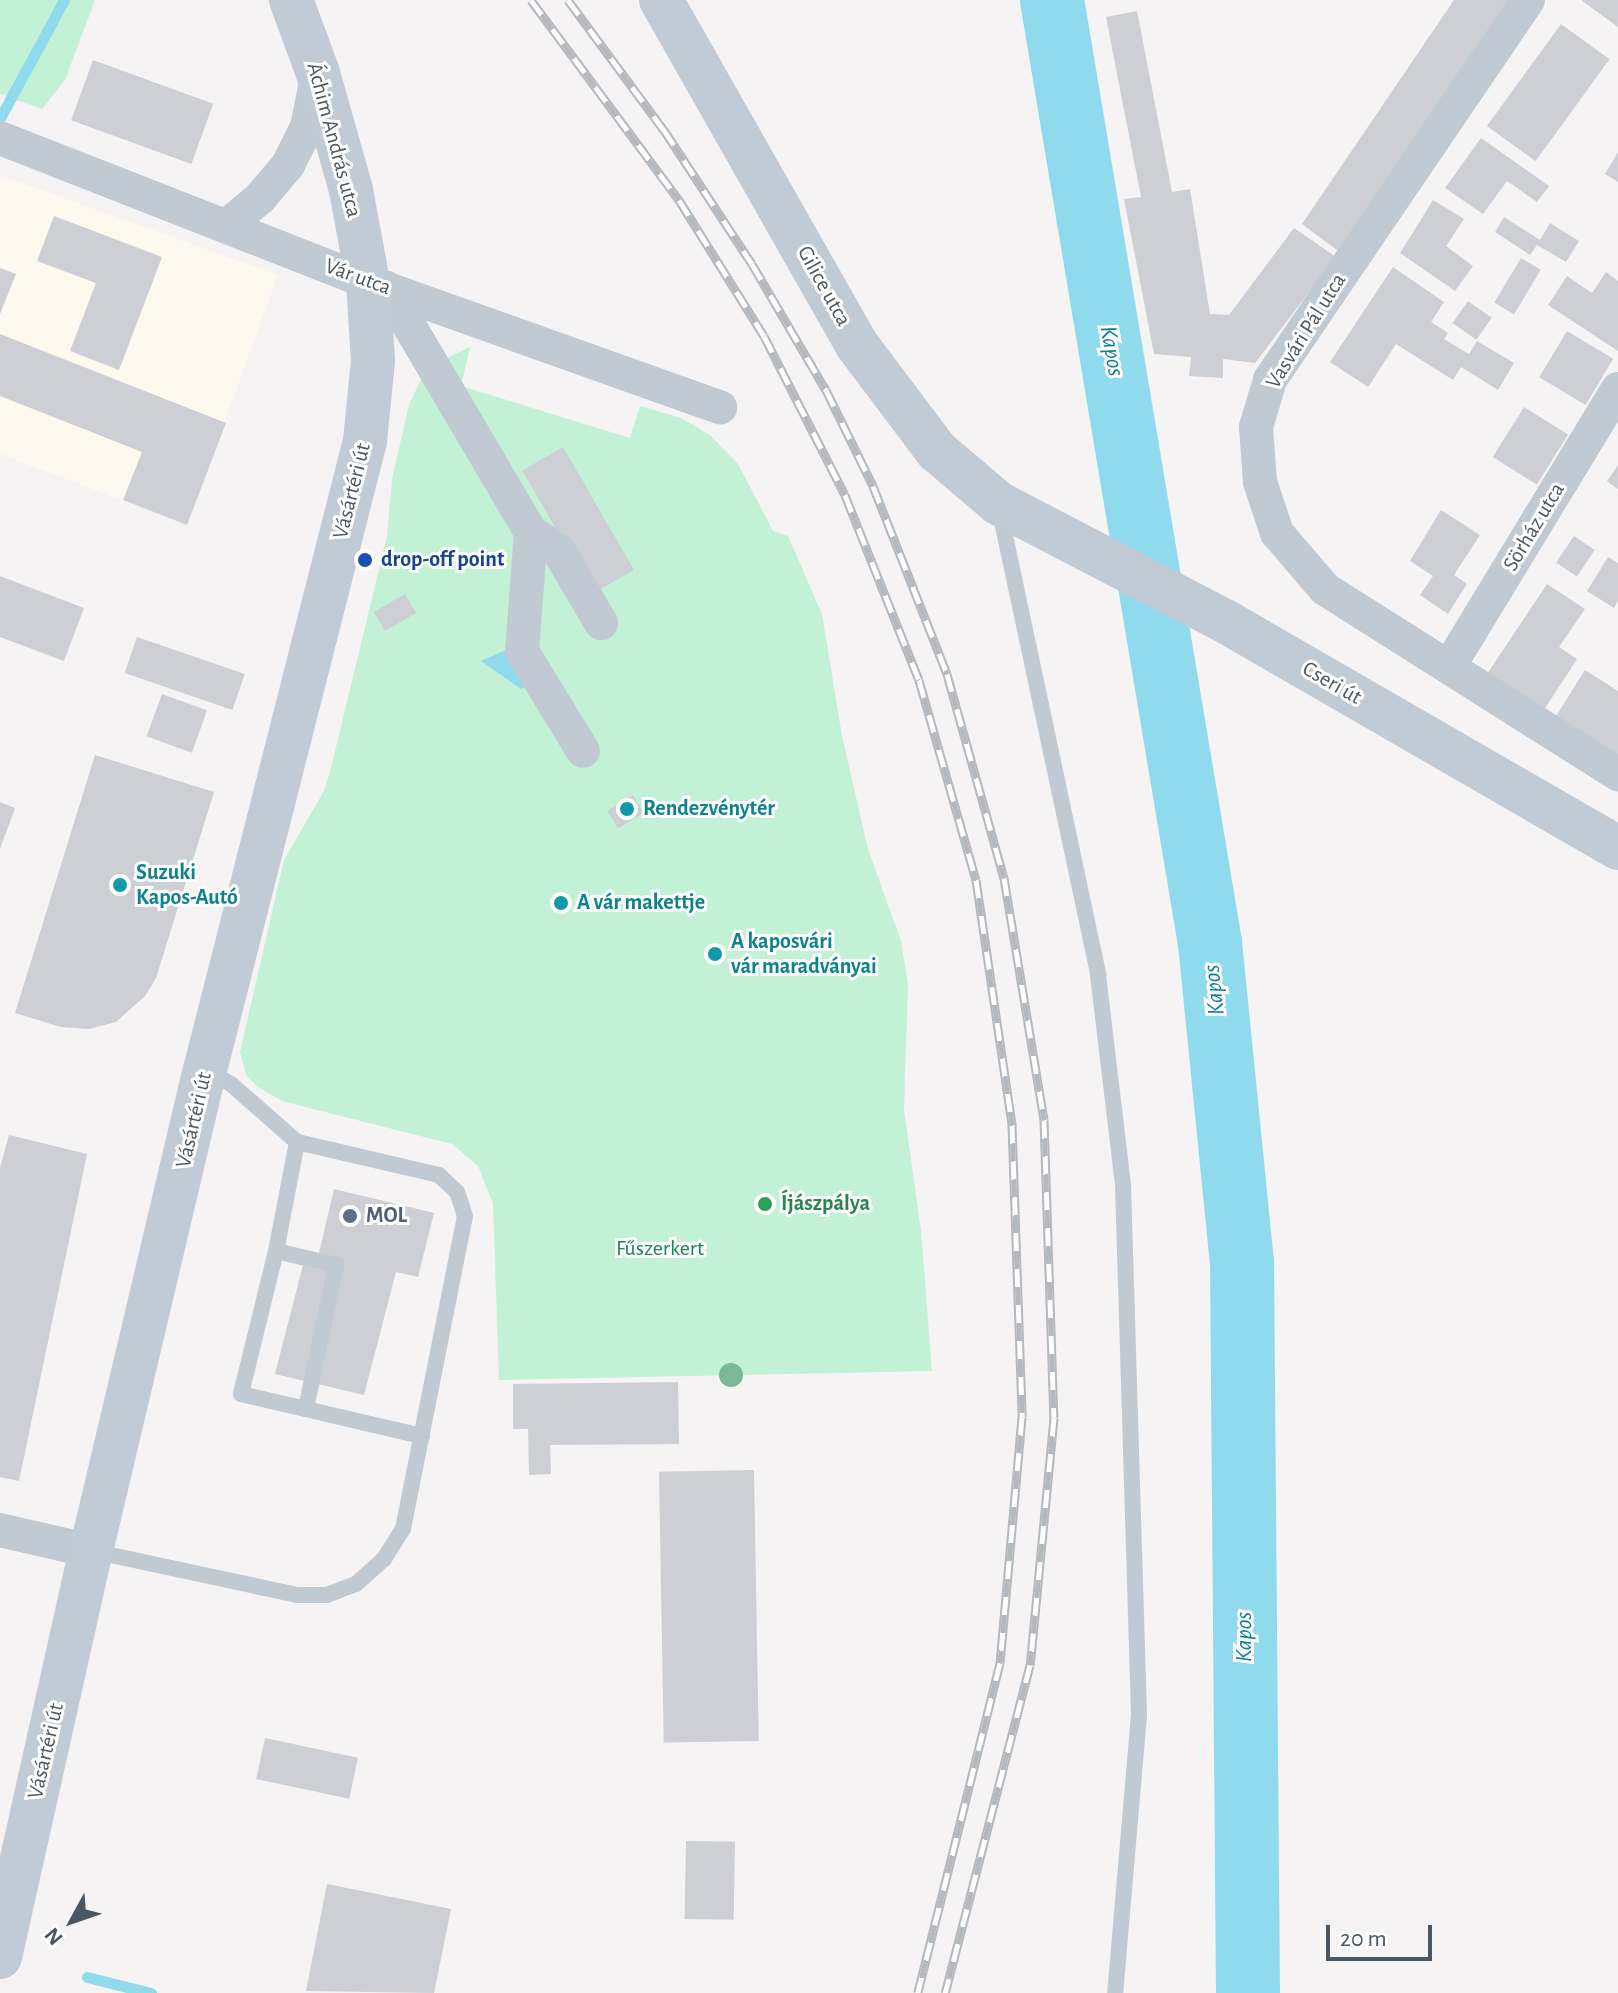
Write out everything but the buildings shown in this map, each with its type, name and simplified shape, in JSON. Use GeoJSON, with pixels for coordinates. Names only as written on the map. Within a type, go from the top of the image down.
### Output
{"type":"FeatureCollection","features":[{"type":"Feature","properties":{"kind":"street","name":"Áchim András utca"},"geometry":{"type":"LineString","coordinates":[[291,0],[318,73],[377,285]]}},
{"type":"Feature","properties":{"kind":"street","name":"Gilice utca"},"geometry":{"type":"LineString","coordinates":[[661,0],[857,345],[937,451],[998,503],[1042,526]]}},
{"type":"Feature","properties":{"kind":"street","name":"Vasvári Pál utca"},"geometry":{"type":"LineString","coordinates":[[1528,0],[1270,380],[1256,427],[1260,482],[1277,533],[1325,589],[1450,665],[1618,774]]}},
{"type":"Feature","properties":{"kind":"street"},"geometry":{"type":"LineString","coordinates":[[228,225],[260,198],[288,165],[307,127],[318,73]]}},
{"type":"Feature","properties":{"kind":"street","name":"Vár utca"},"geometry":{"type":"LineString","coordinates":[[3,139],[377,285],[720,407]]}},
{"type":"Feature","properties":{"kind":"street"},"geometry":{"type":"LineString","coordinates":[[377,285],[531,532],[558,550],[601,623]]}},
{"type":"Feature","properties":{"kind":"street","name":"Vásártéri út"},"geometry":{"type":"LineString","coordinates":[[0,1957],[91,1551],[205,1070],[365,441],[377,285]]}},
{"type":"Feature","properties":{"kind":"street","name":"Sörház utca"},"geometry":{"type":"LineString","coordinates":[[1450,665],[1618,389]]}},
{"type":"Feature","properties":{"kind":"street","name":"Cseri út"},"geometry":{"type":"LineString","coordinates":[[1042,526],[1230,624],[1618,848]]}},
{"type":"Feature","properties":{"kind":"street"},"geometry":{"type":"LineString","coordinates":[[531,532],[522,651],[583,751]]}},
{"type":"Feature","properties":{"kind":"street"},"geometry":{"type":"LineString","coordinates":[[0,1530],[91,1551]]}},
{"type":"Feature","properties":{"kind":"lane"},"geometry":{"type":"LineString","coordinates":[[998,503],[1098,975],[1123,1185],[1139,1715],[1115,1993]]}},
{"type":"Feature","properties":{"kind":"lane"},"geometry":{"type":"LineString","coordinates":[[91,1551],[297,1595],[327,1595],[356,1584],[375,1567],[403,1529],[465,1216],[457,1192],[439,1175],[297,1142],[231,1084],[205,1070]]}},
{"type":"Feature","properties":{"kind":"lane"},"geometry":{"type":"LineString","coordinates":[[297,1142],[276,1251],[241,1394],[422,1436]]}},
{"type":"Feature","properties":{"kind":"lane"},"geometry":{"type":"LineString","coordinates":[[276,1251],[336,1265],[306,1409]]}},
{"type":"Feature","properties":{"kind":"shaded area"},"geometry":{"type":"Polygon","coordinates":[[[0,175],[278,275],[187,525],[0,454],[0,175]]]}},
{"type":"Feature","properties":{"kind":"green space"},"geometry":{"type":"Polygon","coordinates":[[[0,0],[95,0],[65,80],[42,109],[0,94],[0,0]]]}},
{"type":"Feature","properties":{"kind":"green space","name":"Fűszerkert"},"geometry":{"type":"Polygon","coordinates":[[[470,347],[461,386],[630,438],[640,406],[681,418],[710,435],[738,464],[773,531],[788,536],[822,614],[842,736],[868,849],[901,941],[908,984],[904,1109],[921,1231],[932,1371],[499,1380],[493,1204],[478,1166],[452,1144],[282,1101],[258,1087],[246,1075],[240,1052],[284,860],[324,791],[332,764],[387,536],[392,479],[409,405],[420,381],[432,365],[470,347]]]}},
{"type":"Feature","properties":{"kind":"water"},"geometry":{"type":"Polygon","coordinates":[[[513,647],[534,681],[521,689],[481,661],[513,647]]]}},
{"type":"Feature","properties":{"kind":"waterway"},"geometry":{"type":"LineString","coordinates":[[0,118],[64,0]]}},
{"type":"Feature","properties":{"kind":"waterway","name":"Kapos"},"geometry":{"type":"LineString","coordinates":[[1052,0],[1210,943],[1242,1261],[1248,1993]]}},
{"type":"Feature","properties":{"kind":"waterway"},"geometry":{"type":"LineString","coordinates":[[87,1977],[151,1993]]}},
{"type":"Feature","properties":{"kind":"railway"},"geometry":{"type":"LineString","coordinates":[[531,0],[679,200],[764,336],[845,495],[919,680],[976,880],[1012,1125],[1022,1417],[1000,1663],[918,1993]]}},
{"type":"Feature","properties":{"kind":"railway"},"geometry":{"type":"LineString","coordinates":[[568,0],[664,130],[752,264],[826,390],[873,486],[947,674],[1004,878],[1044,1120],[1054,1418],[1030,1665],[945,1993]]}},
{"type":"Feature","properties":{"kind":"place","name":"drop-off point"},"geometry":{"type":"Point","coordinates":[365,560]}},
{"type":"Feature","properties":{"kind":"place","name":"Rendezvénytér"},"geometry":{"type":"Point","coordinates":[627,809]}},
{"type":"Feature","properties":{"kind":"place","name":"Suzuki Kapos-Autó"},"geometry":{"type":"Point","coordinates":[120,885]}},
{"type":"Feature","properties":{"kind":"place","name":"A vár makettje"},"geometry":{"type":"Point","coordinates":[561,903]}},
{"type":"Feature","properties":{"kind":"place","name":"A kaposvári vár maradványai"},"geometry":{"type":"Point","coordinates":[715,954]}},
{"type":"Feature","properties":{"kind":"place","name":"Íjászpálya"},"geometry":{"type":"Point","coordinates":[765,1204]}},
{"type":"Feature","properties":{"kind":"place","name":"MOL"},"geometry":{"type":"Point","coordinates":[350,1216]}}]}
